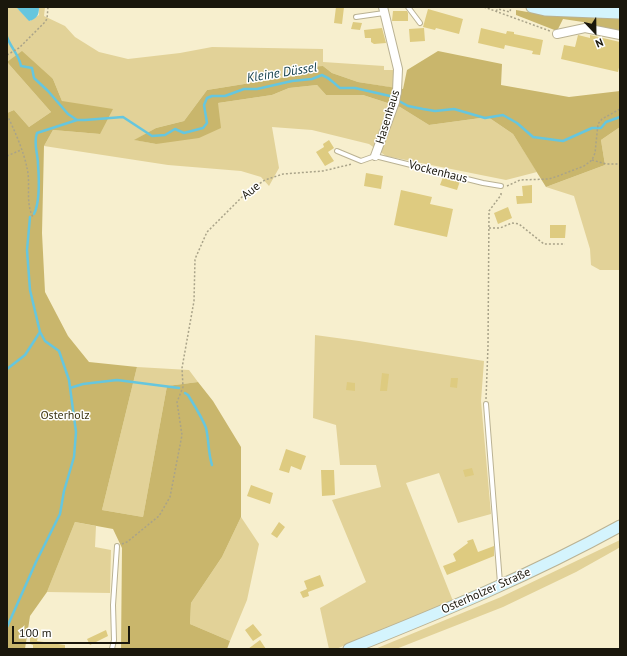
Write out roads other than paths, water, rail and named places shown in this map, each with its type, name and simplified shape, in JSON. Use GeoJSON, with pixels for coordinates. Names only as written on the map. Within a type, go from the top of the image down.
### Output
{"type":"FeatureCollection","features":[{"type":"Feature","properties":{"kind":"main road"},"geometry":{"type":"LineString","coordinates":[[532,7],[545,10],[620,13]]}},
{"type":"Feature","properties":{"kind":"main road","name":"Osterholzer Straße"},"geometry":{"type":"LineString","coordinates":[[350,649],[501,586],[620,526]]}},
{"type":"Feature","properties":{"kind":"street","name":"Hasenhaus"},"geometry":{"type":"LineString","coordinates":[[375,156],[397,91],[398,69],[383,10]]}},
{"type":"Feature","properties":{"kind":"street"},"geometry":{"type":"LineString","coordinates":[[557,34],[585,28],[620,35]]}},
{"type":"Feature","properties":{"kind":"lane"},"geometry":{"type":"LineString","coordinates":[[408,7],[420,23]]}},
{"type":"Feature","properties":{"kind":"lane"},"geometry":{"type":"LineString","coordinates":[[356,17],[383,10]]}},
{"type":"Feature","properties":{"kind":"lane"},"geometry":{"type":"LineString","coordinates":[[337,151],[361,161],[375,156]]}},
{"type":"Feature","properties":{"kind":"lane","name":"Vockenhaus"},"geometry":{"type":"LineString","coordinates":[[375,156],[483,183],[501,186]]}},
{"type":"Feature","properties":{"kind":"lane"},"geometry":{"type":"LineString","coordinates":[[486,404],[501,586]]}},
{"type":"Feature","properties":{"kind":"lane"},"geometry":{"type":"LineString","coordinates":[[112,649],[114,640],[113,605],[117,546]]}},
{"type":"Feature","properties":{"kind":"water"},"geometry":{"type":"Polygon","coordinates":[[[16,7],[39,7],[39,12],[36,18],[29,21],[16,7]]]}},
{"type":"Feature","properties":{"kind":"waterway","name":"Kleine Düssel"},"geometry":{"type":"LineString","coordinates":[[7,37],[19,58],[21,66],[32,68],[34,78],[48,91],[68,114],[77,120],[123,117],[152,136],[165,135],[175,129],[184,133],[203,128],[207,123],[204,105],[207,98],[212,96],[225,96],[244,89],[257,89],[292,81],[312,79],[322,75],[330,79],[340,88],[355,88],[390,96],[408,106],[435,111],[454,109],[485,118],[503,115],[517,123],[533,137],[563,141],[592,128],[601,128],[606,122],[620,117]]}},
{"type":"Feature","properties":{"kind":"waterway"},"geometry":{"type":"LineString","coordinates":[[34,214],[39,189],[36,145],[37,133],[77,120]]}},
{"type":"Feature","properties":{"kind":"waterway"},"geometry":{"type":"LineString","coordinates":[[7,627],[36,562],[60,514],[64,491],[74,457],[76,432],[69,380],[59,351],[45,341],[40,332],[30,290],[27,250],[30,217]]}},
{"type":"Feature","properties":{"kind":"waterway"},"geometry":{"type":"LineString","coordinates":[[7,369],[25,355],[40,332]]}},
{"type":"Feature","properties":{"kind":"waterway"},"geometry":{"type":"LineString","coordinates":[[70,388],[83,384],[117,380],[179,388]]}},
{"type":"Feature","properties":{"kind":"waterway"},"geometry":{"type":"LineString","coordinates":[[185,393],[188,395],[206,428],[212,465]]}},
{"type":"Feature","properties":{"kind":"park label","name":"Osterholz"},"geometry":{"type":"Point","coordinates":[65,416]}}]}
